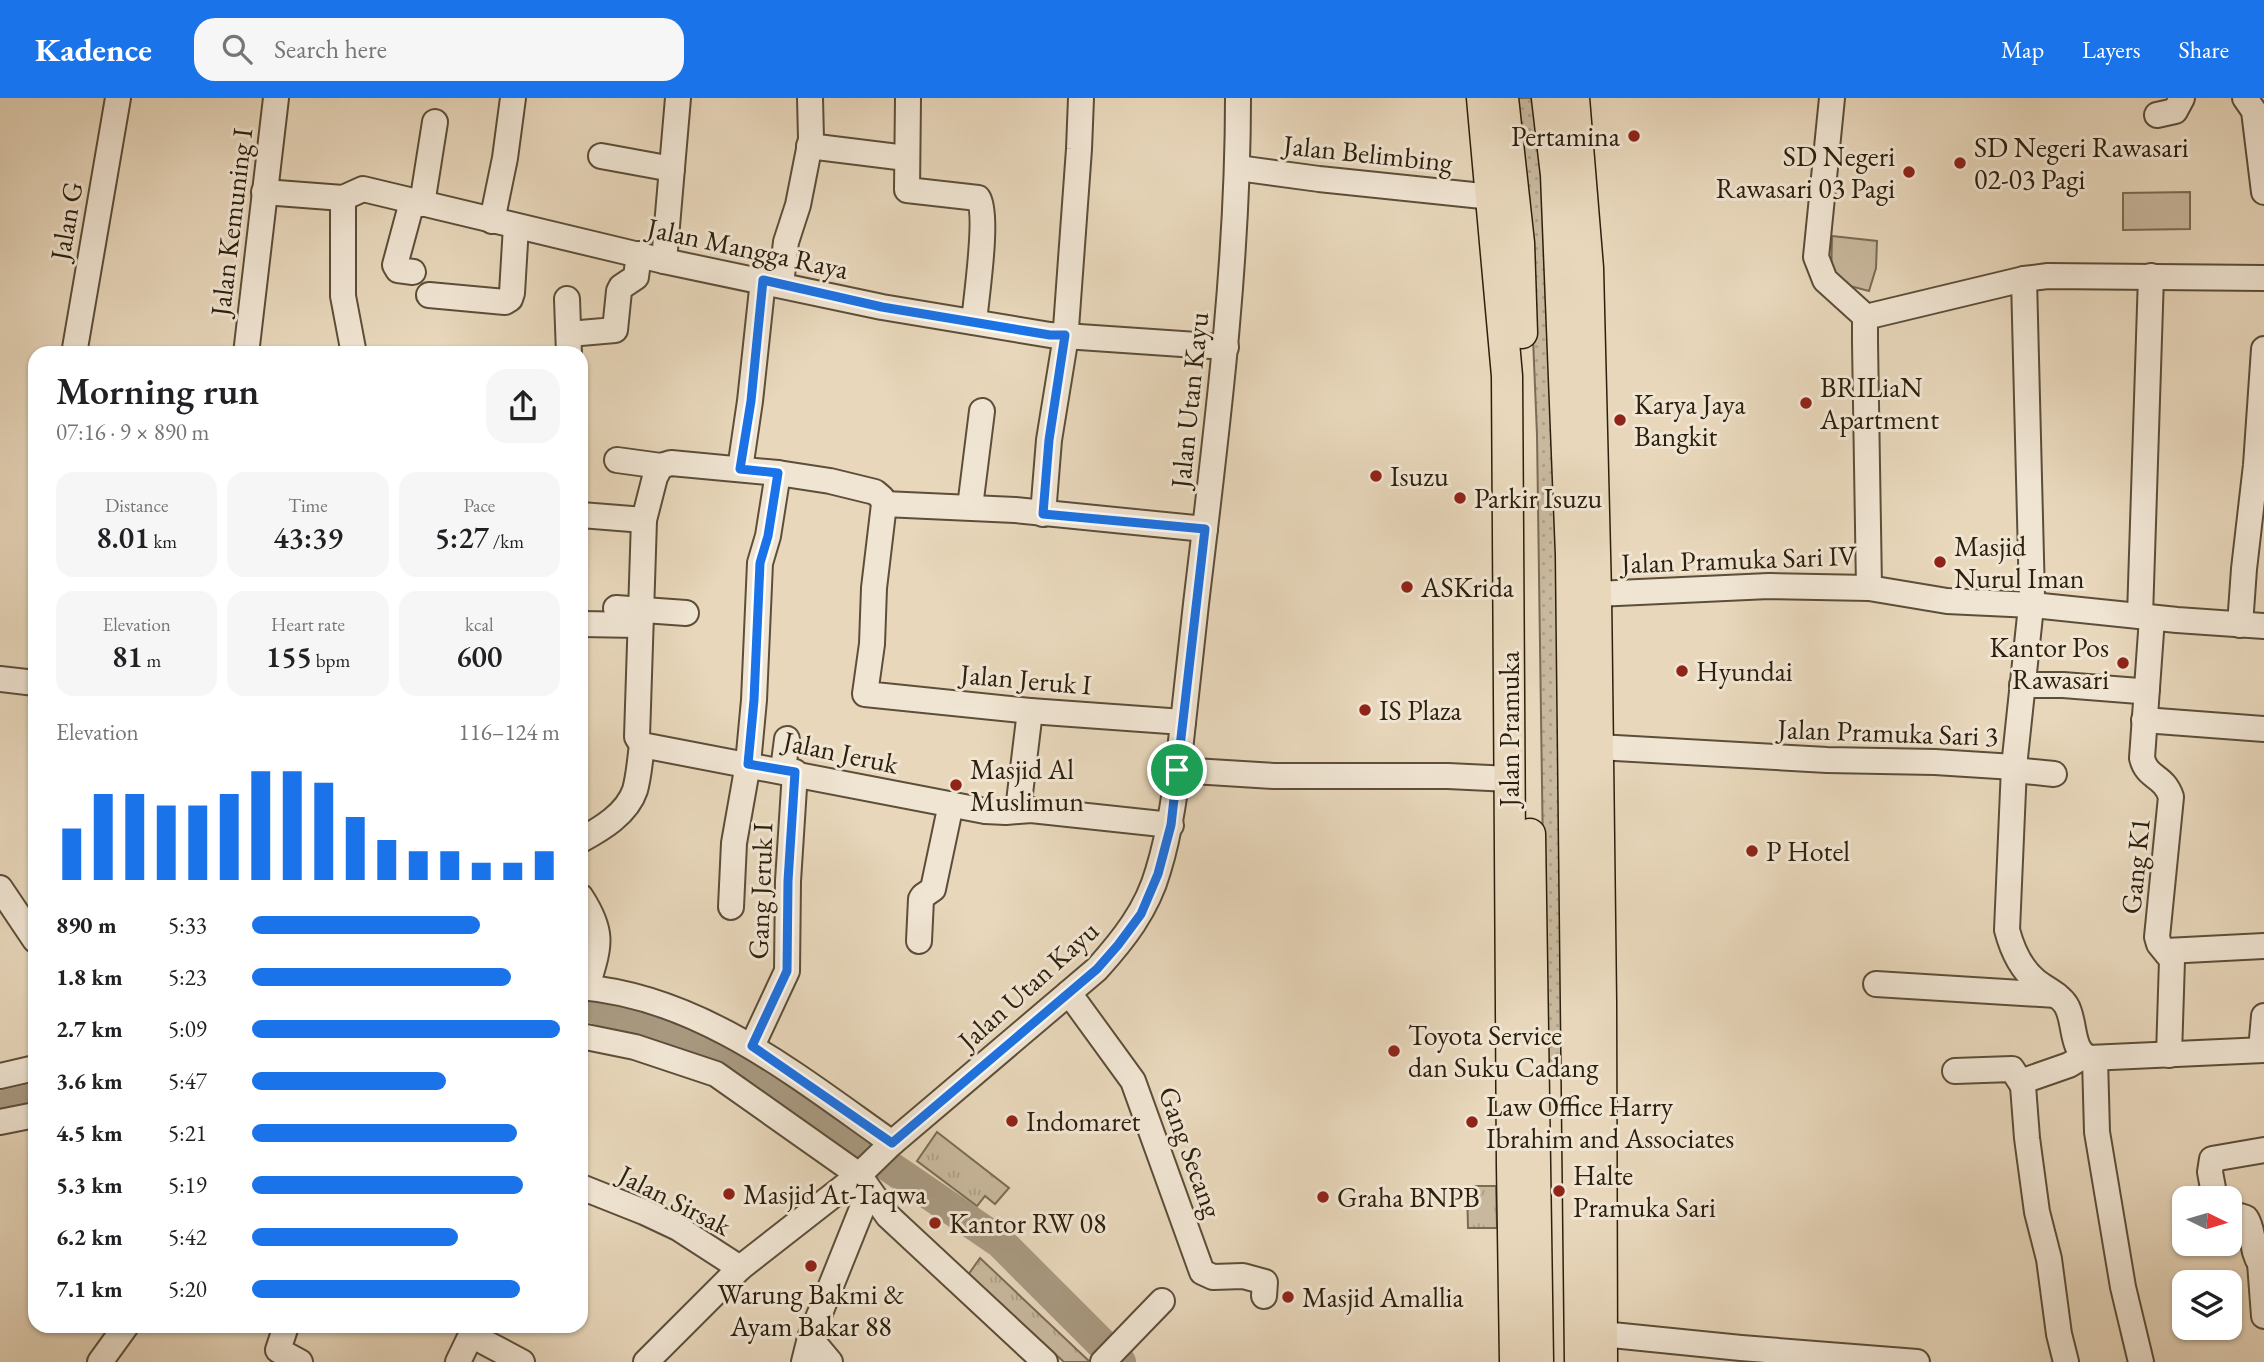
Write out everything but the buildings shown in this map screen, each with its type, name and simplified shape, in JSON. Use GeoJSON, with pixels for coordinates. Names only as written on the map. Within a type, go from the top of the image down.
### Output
{"type":"FeatureCollection","features":[{"type":"Feature","properties":{"kind":"main road","name":"Jalan Pramuka"},"geometry":{"type":"LineString","coordinates":[[1482,98],[1507,376],[1510,779],[1523,1134],[1538,1362]]}},
{"type":"Feature","properties":{"kind":"main road","name":"Jalan Pramuka"},"geometry":{"type":"LineString","coordinates":[[1503,98],[1520,266],[1523,1134],[1515,1362]]}},
{"type":"Feature","properties":{"kind":"main road"},"geometry":{"type":"LineString","coordinates":[[1547,98],[1556,175],[1571,555],[1580,1362]]}},
{"type":"Feature","properties":{"kind":"main road"},"geometry":{"type":"LineString","coordinates":[[1574,98],[1588,268],[1596,594],[1602,1348]]}},
{"type":"Feature","properties":{"kind":"main road"},"geometry":{"type":"LineString","coordinates":[[1520,266],[1560,260]]}},
{"type":"Feature","properties":{"kind":"street","name":"Jalan G"},"geometry":{"type":"LineString","coordinates":[[75,346],[118,98]]}},
{"type":"Feature","properties":{"kind":"street","name":"Jalan Kemuning I"},"geometry":{"type":"LineString","coordinates":[[247,346],[276,98]]}},
{"type":"Feature","properties":{"kind":"street"},"geometry":{"type":"LineString","coordinates":[[429,295],[505,302],[510,299],[512,293],[504,223],[505,158],[513,98]]}},
{"type":"Feature","properties":{"kind":"street"},"geometry":{"type":"LineString","coordinates":[[664,261],[678,98]]}},
{"type":"Feature","properties":{"kind":"street"},"geometry":{"type":"LineString","coordinates":[[740,469],[772,282],[799,205],[809,146],[810,98]]}},
{"type":"Feature","properties":{"kind":"street"},"geometry":{"type":"LineString","coordinates":[[908,98],[907,190],[978,198],[981,202],[982,233],[974,323]]}},
{"type":"Feature","properties":{"kind":"street"},"geometry":{"type":"LineString","coordinates":[[1043,514],[1049,440],[1065,335],[1081,98]]}},
{"type":"Feature","properties":{"kind":"street","name":"Jalan Utan Kayu"},"geometry":{"type":"LineString","coordinates":[[646,1362],[740,1268],[875,1164],[1069,993],[1104,961],[1141,914],[1158,874],[1171,825],[1227,347],[1238,168],[1238,98]]}},
{"type":"Feature","properties":{"kind":"street"},"geometry":{"type":"LineString","coordinates":[[1832,98],[1816,257],[1825,280],[1867,318],[2024,279],[2048,276],[2264,278]]}},
{"type":"Feature","properties":{"kind":"street"},"geometry":{"type":"LineString","coordinates":[[2157,115],[2175,111],[2182,98]]}},
{"type":"Feature","properties":{"kind":"street"},"geometry":{"type":"LineString","coordinates":[[2248,99],[2254,111],[2264,192]]}},
{"type":"Feature","properties":{"kind":"street"},"geometry":{"type":"LineString","coordinates":[[413,272],[398,270],[395,265],[417,203],[435,122]]}},
{"type":"Feature","properties":{"kind":"street"},"geometry":{"type":"LineString","coordinates":[[809,146],[906,158]]}},
{"type":"Feature","properties":{"kind":"street"},"geometry":{"type":"LineString","coordinates":[[601,156],[672,169]]}},
{"type":"Feature","properties":{"kind":"street","name":"Jalan Belimbing"},"geometry":{"type":"LineString","coordinates":[[1238,168],[1492,197]]}},
{"type":"Feature","properties":{"kind":"street","name":"Jalan Mangga Raya"},"geometry":{"type":"LineString","coordinates":[[264,192],[343,198],[363,190],[664,261],[882,307],[1050,335],[1227,347]]}},
{"type":"Feature","properties":{"kind":"street"},"geometry":{"type":"LineString","coordinates":[[343,198],[343,296],[352,346]]}},
{"type":"Feature","properties":{"kind":"street"},"geometry":{"type":"LineString","coordinates":[[567,299],[569,344],[615,330],[619,291],[636,277],[639,254]]}},
{"type":"Feature","properties":{"kind":"street"},"geometry":{"type":"LineString","coordinates":[[2146,617],[2151,276]]}},
{"type":"Feature","properties":{"kind":"street"},"geometry":{"type":"LineString","coordinates":[[2024,279],[2032,605],[2014,768],[2054,774]]}},
{"type":"Feature","properties":{"kind":"street","name":"Jalan Pramuka Sari IV"},"geometry":{"type":"LineString","coordinates":[[1596,594],[1769,586],[1870,588],[1867,318]]}},
{"type":"Feature","properties":{"kind":"street"},"geometry":{"type":"LineString","coordinates":[[1870,588],[1947,601],[2032,605],[2252,625],[2244,569],[2256,465],[2264,349]]}},
{"type":"Feature","properties":{"kind":"street"},"geometry":{"type":"LineString","coordinates":[[970,507],[982,411]]}},
{"type":"Feature","properties":{"kind":"street"},"geometry":{"type":"LineString","coordinates":[[617,460],[661,466],[671,463],[740,469],[830,481],[875,492],[884,504],[970,507],[1205,529]]}},
{"type":"Feature","properties":{"kind":"street"},"geometry":{"type":"LineString","coordinates":[[588,835],[610,823],[634,792],[642,745],[637,737],[632,614],[644,520],[655,477],[661,466]]}},
{"type":"Feature","properties":{"kind":"street"},"geometry":{"type":"LineString","coordinates":[[731,907],[734,843],[748,764],[754,700],[760,563],[768,536],[778,473]]}},
{"type":"Feature","properties":{"kind":"street","name":"Jalan Jeruk I"},"geometry":{"type":"LineString","coordinates":[[884,504],[865,694],[1030,711],[1183,722]]}},
{"type":"Feature","properties":{"kind":"street"},"geometry":{"type":"LineString","coordinates":[[588,515],[644,520]]}},
{"type":"Feature","properties":{"kind":"street"},"geometry":{"type":"LineString","coordinates":[[588,623],[632,614],[686,613]]}},
{"type":"Feature","properties":{"kind":"street","name":"Gang K1"},"geometry":{"type":"LineString","coordinates":[[2146,617],[2147,689],[2142,758],[2144,766],[2163,781],[2171,797],[2157,937],[2159,944],[2172,960],[2169,1055]]}},
{"type":"Feature","properties":{"kind":"street"},"geometry":{"type":"LineString","coordinates":[[0,679],[28,682]]}},
{"type":"Feature","properties":{"kind":"street"},"geometry":{"type":"LineString","coordinates":[[2022,685],[2139,691],[2147,689]]}},
{"type":"Feature","properties":{"kind":"street"},"geometry":{"type":"LineString","coordinates":[[1018,810],[1030,711]]}},
{"type":"Feature","properties":{"kind":"street"},"geometry":{"type":"LineString","coordinates":[[2144,720],[2264,729]]}},
{"type":"Feature","properties":{"kind":"street","name":"Gang Jeruk I"},"geometry":{"type":"LineString","coordinates":[[752,1046],[787,971],[787,739]]}},
{"type":"Feature","properties":{"kind":"street","name":"Jalan Jeruk"},"geometry":{"type":"LineString","coordinates":[[642,745],[789,771],[851,786],[985,811],[1018,810],[1171,825]]}},
{"type":"Feature","properties":{"kind":"street","name":"Jalan Pramuka Sari 3"},"geometry":{"type":"LineString","coordinates":[[1598,747],[2014,768],[2007,930],[2011,946],[2026,971],[2064,1001],[2077,1047],[2090,1058],[2097,1132],[2123,1287],[2141,1362]]}},
{"type":"Feature","properties":{"kind":"street"},"geometry":{"type":"LineString","coordinates":[[1177,770],[1273,776],[1448,776],[1510,779]]}},
{"type":"Feature","properties":{"kind":"street"},"geometry":{"type":"LineString","coordinates":[[919,941],[921,899],[933,889],[951,804]]}},
{"type":"Feature","properties":{"kind":"street"},"geometry":{"type":"LineString","coordinates":[[0,888],[28,930]]}},
{"type":"Feature","properties":{"kind":"street"},"geometry":{"type":"LineString","coordinates":[[588,907],[594,916],[599,936],[588,973]]}},
{"type":"Feature","properties":{"kind":"street"},"geometry":{"type":"LineString","coordinates":[[2166,951],[2264,946]]}},
{"type":"Feature","properties":{"kind":"street"},"geometry":{"type":"LineString","coordinates":[[1875,984],[2056,995]]}},
{"type":"Feature","properties":{"kind":"street"},"geometry":{"type":"LineString","coordinates":[[588,988],[651,1001],[696,1018],[752,1046],[875,1164],[888,1216],[1045,1362]]}},
{"type":"Feature","properties":{"kind":"street","name":"Gang Secang"},"geometry":{"type":"LineString","coordinates":[[1069,993],[1133,1081],[1202,1272],[1213,1276],[1243,1276],[1265,1282],[1264,1297]]}},
{"type":"Feature","properties":{"kind":"street"},"geometry":{"type":"LineString","coordinates":[[2023,1086],[2026,1080],[2090,1058],[2263,1050],[2264,1016]]}},
{"type":"Feature","properties":{"kind":"street"},"geometry":{"type":"LineString","coordinates":[[588,1037],[635,1047],[716,1074],[875,1164]]}},
{"type":"Feature","properties":{"kind":"street"},"geometry":{"type":"LineString","coordinates":[[1955,1071],[2012,1069],[2023,1086],[2026,1138],[2037,1212],[2049,1259],[2059,1334],[2066,1362]]}},
{"type":"Feature","properties":{"kind":"street"},"geometry":{"type":"LineString","coordinates":[[0,1076],[28,1070]]}},
{"type":"Feature","properties":{"kind":"street"},"geometry":{"type":"LineString","coordinates":[[0,1122],[28,1116]]}},
{"type":"Feature","properties":{"kind":"street"},"geometry":{"type":"LineString","coordinates":[[2213,1186],[2210,1172],[2212,1160],[2264,1150]]}},
{"type":"Feature","properties":{"kind":"street"},"geometry":{"type":"LineString","coordinates":[[804,1362],[810,1338],[863,1206],[875,1164]]}},
{"type":"Feature","properties":{"kind":"street","name":"Jalan Sirsak"},"geometry":{"type":"LineString","coordinates":[[588,1190],[678,1228],[740,1268]]}},
{"type":"Feature","properties":{"kind":"street"},"geometry":{"type":"LineString","coordinates":[[2242,1217],[2249,1222],[2254,1235],[2256,1258],[2262,1263],[2264,1316]]}},
{"type":"Feature","properties":{"kind":"street"},"geometry":{"type":"LineString","coordinates":[[1107,1357],[1162,1301]]}},
{"type":"Feature","properties":{"kind":"street"},"geometry":{"type":"LineString","coordinates":[[100,1362],[121,1333]]}},
{"type":"Feature","properties":{"kind":"street"},"geometry":{"type":"LineString","coordinates":[[284,1333],[278,1350],[300,1362]]}},
{"type":"Feature","properties":{"kind":"street"},"geometry":{"type":"LineString","coordinates":[[458,1362],[472,1333]]}},
{"type":"Feature","properties":{"kind":"street"},"geometry":{"type":"LineString","coordinates":[[476,1333],[522,1362]]}},
{"type":"Feature","properties":{"kind":"street"},"geometry":{"type":"LineString","coordinates":[[810,1338],[830,1362]]}},
{"type":"Feature","properties":{"kind":"street"},"geometry":{"type":"LineString","coordinates":[[1602,1348],[1741,1348],[1917,1362]]}},
{"type":"Feature","properties":{"kind":"green space"},"geometry":{"type":"Polygon","coordinates":[[[1516,98],[1535,98],[1543,161],[1556,437],[1566,1064],[1546,1065],[1537,435],[1530,265],[1516,98]]]}},
{"type":"Feature","properties":{"kind":"green space"},"geometry":{"type":"Polygon","coordinates":[[[2190,192],[2190,229],[2123,230],[2123,193],[2190,192]]]}},
{"type":"Feature","properties":{"kind":"green space"},"geometry":{"type":"Polygon","coordinates":[[[1832,236],[1877,241],[1876,268],[1869,291],[1831,281],[1832,236]]]}},
{"type":"Feature","properties":{"kind":"green space"},"geometry":{"type":"Polygon","coordinates":[[[937,1132],[1009,1188],[995,1204],[985,1196],[977,1206],[917,1161],[937,1132]]]}},
{"type":"Feature","properties":{"kind":"green space"},"geometry":{"type":"Polygon","coordinates":[[[1467,1186],[1496,1186],[1497,1228],[1468,1228],[1467,1186]]]}},
{"type":"Feature","properties":{"kind":"green space"},"geometry":{"type":"Polygon","coordinates":[[[980,1258],[1090,1362],[1064,1362],[968,1275],[980,1258]]]}},
{"type":"Feature","properties":{"kind":"waterway"},"geometry":{"type":"LineString","coordinates":[[588,1005],[720,1051],[1000,1242],[1120,1362]]}},
{"type":"Feature","properties":{"kind":"waterway"},"geometry":{"type":"LineString","coordinates":[[0,1107],[28,1101]]}},
{"type":"Feature","properties":{"kind":"place","name":"Pertamina"},"geometry":{"type":"Point","coordinates":[1634,136]}},
{"type":"Feature","properties":{"kind":"place","name":"SD Negeri Rawasari 02-03 Pagi"},"geometry":{"type":"Point","coordinates":[1960,163]}},
{"type":"Feature","properties":{"kind":"place","name":"SD Negeri Rawasari 03 Pagi"},"geometry":{"type":"Point","coordinates":[1909,172]}},
{"type":"Feature","properties":{"kind":"place","name":"BRILiaN Apartment"},"geometry":{"type":"Point","coordinates":[1806,403]}},
{"type":"Feature","properties":{"kind":"place","name":"Karya Jaya Bangkit"},"geometry":{"type":"Point","coordinates":[1620,420]}},
{"type":"Feature","properties":{"kind":"place","name":"Isuzu"},"geometry":{"type":"Point","coordinates":[1376,476]}},
{"type":"Feature","properties":{"kind":"place","name":"Parkir Isuzu"},"geometry":{"type":"Point","coordinates":[1460,498]}},
{"type":"Feature","properties":{"kind":"place","name":"Masjid Nurul Iman"},"geometry":{"type":"Point","coordinates":[1940,562]}},
{"type":"Feature","properties":{"kind":"place","name":"ASKrida"},"geometry":{"type":"Point","coordinates":[1407,587]}},
{"type":"Feature","properties":{"kind":"place","name":"Kantor Pos Rawasari"},"geometry":{"type":"Point","coordinates":[2123,663]}},
{"type":"Feature","properties":{"kind":"place","name":"Hyundai"},"geometry":{"type":"Point","coordinates":[1682,671]}},
{"type":"Feature","properties":{"kind":"place","name":"IS Plaza"},"geometry":{"type":"Point","coordinates":[1365,710]}},
{"type":"Feature","properties":{"kind":"place","name":"Masjid Al Muslimun"},"geometry":{"type":"Point","coordinates":[956,785]}},
{"type":"Feature","properties":{"kind":"place","name":"P Hotel"},"geometry":{"type":"Point","coordinates":[1752,851]}},
{"type":"Feature","properties":{"kind":"place","name":"Toyota Service dan Suku Cadang"},"geometry":{"type":"Point","coordinates":[1394,1051]}},
{"type":"Feature","properties":{"kind":"place","name":"Indomaret"},"geometry":{"type":"Point","coordinates":[1012,1121]}},
{"type":"Feature","properties":{"kind":"place","name":"Law Office Harry Ibrahim and Associates"},"geometry":{"type":"Point","coordinates":[1472,1122]}},
{"type":"Feature","properties":{"kind":"place","name":"Halte Pramuka Sari"},"geometry":{"type":"Point","coordinates":[1559,1191]}},
{"type":"Feature","properties":{"kind":"place","name":"Masjid At-Taqwa"},"geometry":{"type":"Point","coordinates":[729,1194]}},
{"type":"Feature","properties":{"kind":"place","name":"Graha BNPB"},"geometry":{"type":"Point","coordinates":[1323,1197]}},
{"type":"Feature","properties":{"kind":"place","name":"Kantor RW 08"},"geometry":{"type":"Point","coordinates":[935,1223]}},
{"type":"Feature","properties":{"kind":"place","name":"Warung Bakmi & Ayam Bakar 88"},"geometry":{"type":"Point","coordinates":[811,1266]}},
{"type":"Feature","properties":{"kind":"place","name":"Masjid Amallia"},"geometry":{"type":"Point","coordinates":[1288,1297]}},
{"type":"Feature","properties":{"kind":"route"},"geometry":{"type":"LineString","coordinates":[[763,280],[882,307],[1050,335],[1065,335],[1049,440],[1043,514],[1205,529],[1177,770],[1171,825],[1158,874],[1141,914],[1118,945],[1097,969],[892,1143],[752,1046],[787,971],[788,881],[795,772],[748,764],[754,700],[760,563],[768,536],[778,473],[740,469],[751,401],[763,280]]}}]}
